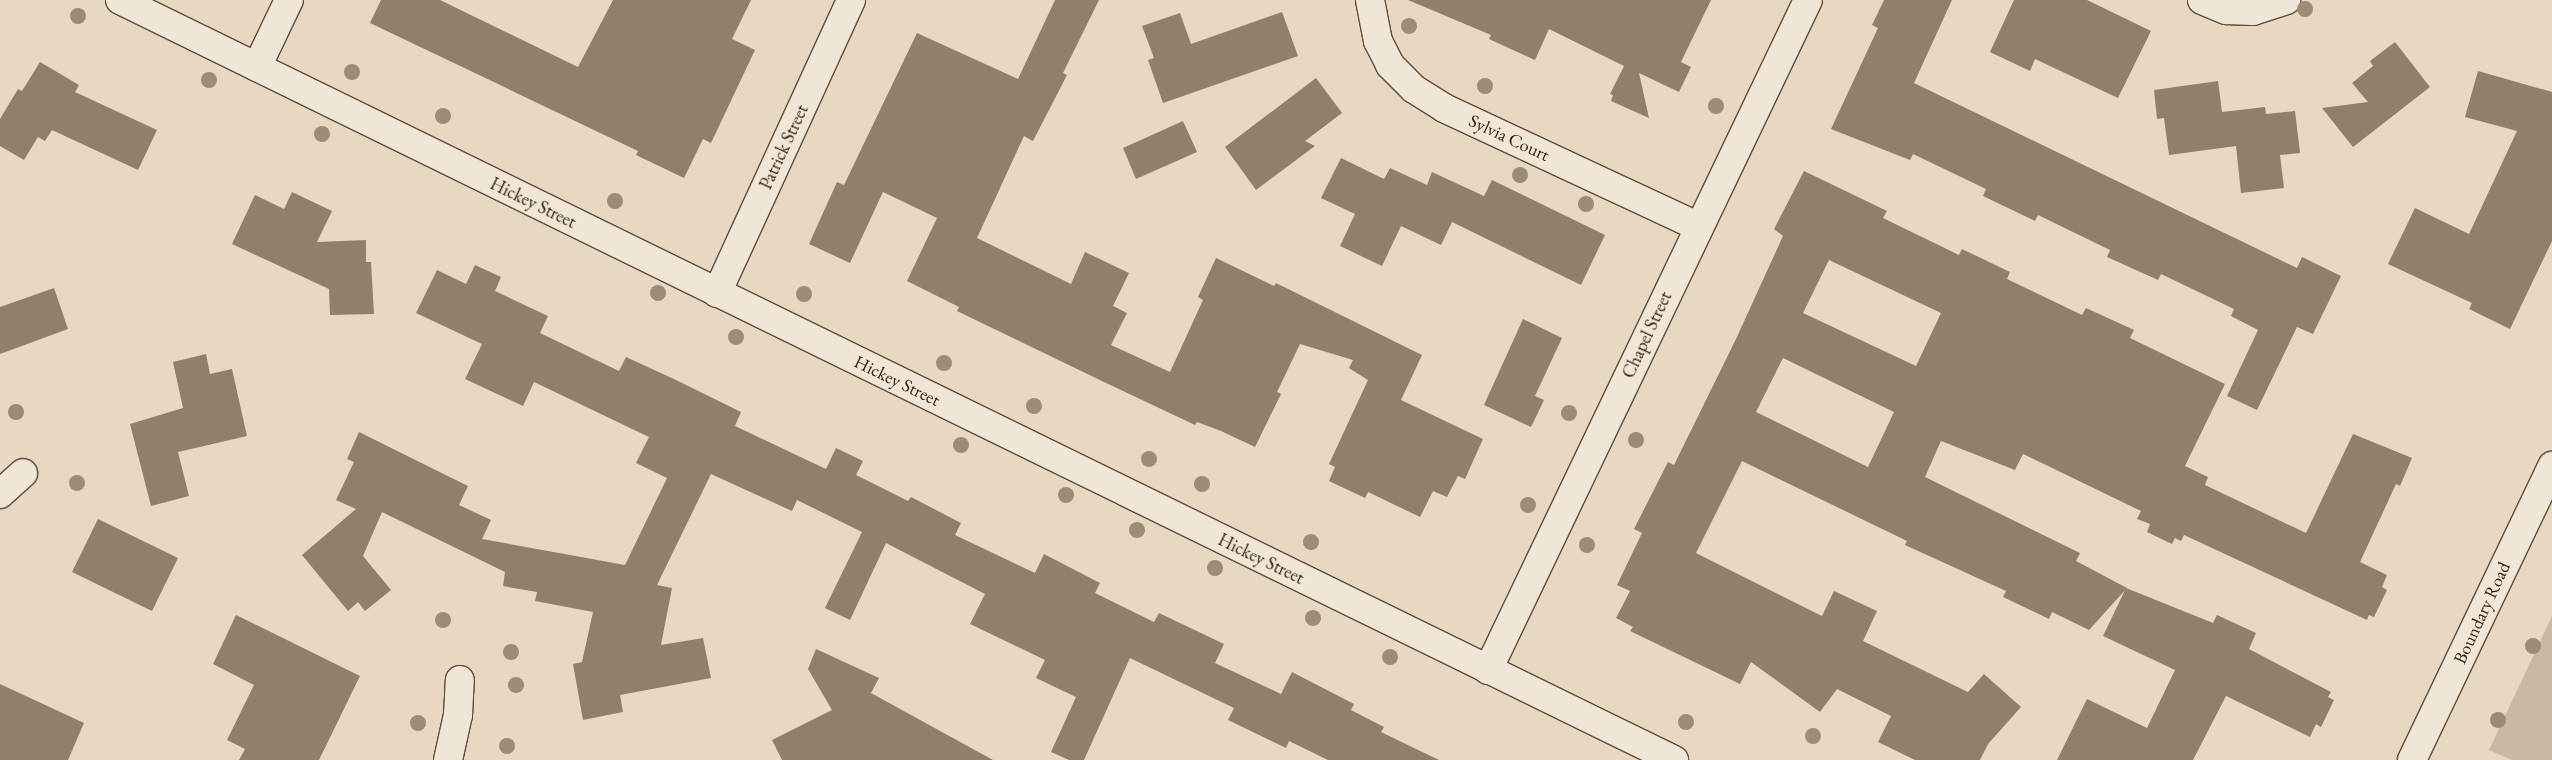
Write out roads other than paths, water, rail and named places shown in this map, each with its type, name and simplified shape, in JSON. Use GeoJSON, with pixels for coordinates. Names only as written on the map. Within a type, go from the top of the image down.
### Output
{"type":"FeatureCollection","features":[{"type":"Feature","properties":{"kind":"street","name":"Hickey Street"},"geometry":{"type":"LineString","coordinates":[[120,0],[1674,760]]}},
{"type":"Feature","properties":{"kind":"street"},"geometry":{"type":"LineString","coordinates":[[257,67],[289,0]]}},
{"type":"Feature","properties":{"kind":"street","name":"Patrick Street"},"geometry":{"type":"LineString","coordinates":[[717,293],[851,0]]}},
{"type":"Feature","properties":{"kind":"street","name":"Sylvia Court"},"geometry":{"type":"LineString","coordinates":[[1370,0],[1382,49],[1390,65],[1414,89],[1444,108],[1699,227]]}},
{"type":"Feature","properties":{"kind":"street","name":"Chapel Street"},"geometry":{"type":"LineString","coordinates":[[1488,670],[1808,0]]}},
{"type":"Feature","properties":{"kind":"street"},"geometry":{"type":"LineString","coordinates":[[2202,0],[2226,10],[2253,12],[2286,0]]}},
{"type":"Feature","properties":{"kind":"street","name":"Boundary Road"},"geometry":{"type":"LineString","coordinates":[[2412,760],[2552,466]]}},
{"type":"Feature","properties":{"kind":"street"},"geometry":{"type":"LineString","coordinates":[[0,494],[24,473]]}},
{"type":"Feature","properties":{"kind":"street"},"geometry":{"type":"LineString","coordinates":[[448,760],[458,715],[460,680]]}}]}
